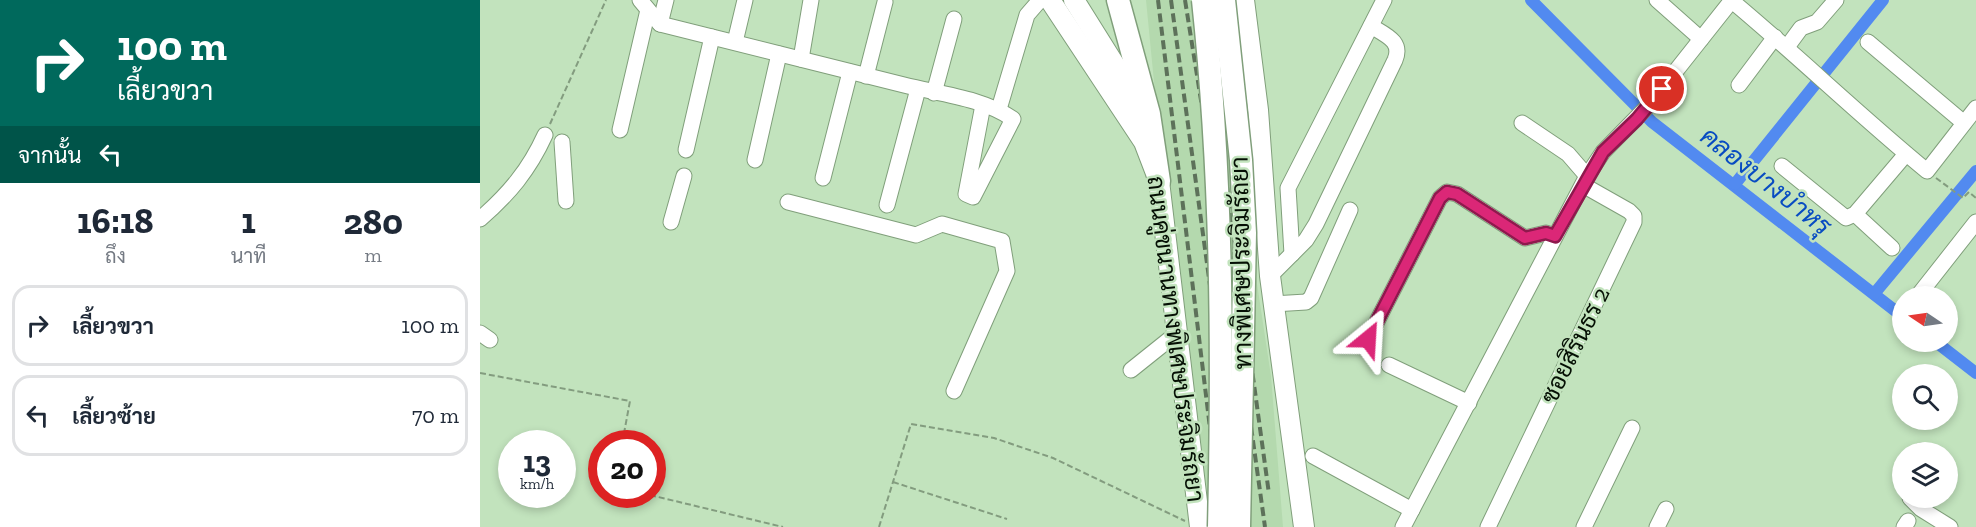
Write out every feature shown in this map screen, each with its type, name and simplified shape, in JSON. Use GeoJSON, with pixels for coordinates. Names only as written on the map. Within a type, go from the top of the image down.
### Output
{"type":"FeatureCollection","features":[{"type":"Feature","properties":{"kind":"highway"},"geometry":{"type":"LineString","coordinates":[[1118,0],[1149,114],[1159,181]]}},
{"type":"Feature","properties":{"kind":"highway","name":"ทางพิเศษประจิมรัถยา"},"geometry":{"type":"LineString","coordinates":[[1203,0],[1217,152],[1221,231],[1219,527]]}},
{"type":"Feature","properties":{"kind":"highway","name":"ทางพิเศษประจิมรัถยา"},"geometry":{"type":"LineString","coordinates":[[1238,1],[1245,234],[1239,527]]}},
{"type":"Feature","properties":{"kind":"main road","name":"ถนนคู่ขนานทางพิเศษประจิมรัถยา"},"geometry":{"type":"LineString","coordinates":[[1050,0],[1144,142],[1159,181],[1194,525]]}},
{"type":"Feature","properties":{"kind":"main road"},"geometry":{"type":"LineString","coordinates":[[1074,0],[1121,75],[1144,142]]}},
{"type":"Feature","properties":{"kind":"main road"},"geometry":{"type":"LineString","coordinates":[[1238,1],[1240,84],[1263,207],[1273,304],[1304,527]]}},
{"type":"Feature","properties":{"kind":"main road"},"geometry":{"type":"LineString","coordinates":[[1292,527],[1296,470]]}},
{"type":"Feature","properties":{"kind":"street"},"geometry":{"type":"LineString","coordinates":[[660,24],[666,0]]}},
{"type":"Feature","properties":{"kind":"street"},"geometry":{"type":"LineString","coordinates":[[735,42],[746,0]]}},
{"type":"Feature","properties":{"kind":"street"},"geometry":{"type":"LineString","coordinates":[[801,59],[811,0]]}},
{"type":"Feature","properties":{"kind":"street"},"geometry":{"type":"LineString","coordinates":[[999,109],[1026,15],[1040,0]]}},
{"type":"Feature","properties":{"kind":"street"},"geometry":{"type":"LineString","coordinates":[[1292,254],[1288,188],[1384,0]]}},
{"type":"Feature","properties":{"kind":"street"},"geometry":{"type":"LineString","coordinates":[[1657,0],[1701,39]]}},
{"type":"Feature","properties":{"kind":"street"},"geometry":{"type":"LineString","coordinates":[[1787,47],[1801,28],[1817,22],[1836,0]]}},
{"type":"Feature","properties":{"kind":"street"},"geometry":{"type":"LineString","coordinates":[[1403,527],[1585,181],[1611,143],[1637,119],[1732,1],[1927,171],[1976,108]]}},
{"type":"Feature","properties":{"kind":"street"},"geometry":{"type":"LineString","coordinates":[[866,76],[885,2]]}},
{"type":"Feature","properties":{"kind":"street"},"geometry":{"type":"LineString","coordinates":[[644,5],[660,24],[999,109],[1013,119],[973,197],[966,194],[983,105]]}},
{"type":"Feature","properties":{"kind":"street"},"geometry":{"type":"LineString","coordinates":[[620,130],[644,5]]}},
{"type":"Feature","properties":{"kind":"street"},"geometry":{"type":"LineString","coordinates":[[934,93],[954,19]]}},
{"type":"Feature","properties":{"kind":"street"},"geometry":{"type":"LineString","coordinates":[[1270,276],[1292,254],[1316,224],[1397,54],[1398,49],[1392,39],[1371,26]]}},
{"type":"Feature","properties":{"kind":"street"},"geometry":{"type":"LineString","coordinates":[[686,150],[712,37]]}},
{"type":"Feature","properties":{"kind":"street"},"geometry":{"type":"LineString","coordinates":[[1740,85],[1775,37]]}},
{"type":"Feature","properties":{"kind":"street"},"geometry":{"type":"LineString","coordinates":[[1868,42],[1964,123]]}},
{"type":"Feature","properties":{"kind":"street"},"geometry":{"type":"LineString","coordinates":[[755,160],[780,54]]}},
{"type":"Feature","properties":{"kind":"street"},"geometry":{"type":"LineString","coordinates":[[823,178],[850,72]]}},
{"type":"Feature","properties":{"kind":"street"},"geometry":{"type":"LineString","coordinates":[[887,205],[918,89]]}},
{"type":"Feature","properties":{"kind":"street"},"geometry":{"type":"LineString","coordinates":[[1522,123],[1568,154],[1585,181]]}},
{"type":"Feature","properties":{"kind":"street"},"geometry":{"type":"LineString","coordinates":[[480,219],[510,193],[533,162],[545,135]]}},
{"type":"Feature","properties":{"kind":"street"},"geometry":{"type":"LineString","coordinates":[[562,142],[566,201]]}},
{"type":"Feature","properties":{"kind":"street"},"geometry":{"type":"LineString","coordinates":[[1782,166],[1846,218],[1855,214],[1906,154]]}},
{"type":"Feature","properties":{"kind":"street"},"geometry":{"type":"LineString","coordinates":[[671,222],[684,176]]}},
{"type":"Feature","properties":{"kind":"street","name":"ซอยสิรินธร 2"},"geometry":{"type":"LineString","coordinates":[[1488,527],[1634,222],[1634,216],[1629,211],[1585,181]]}},
{"type":"Feature","properties":{"kind":"street"},"geometry":{"type":"LineString","coordinates":[[1368,339],[1440,198],[1447,192],[1457,194],[1525,238],[1546,233],[1555,236]]}},
{"type":"Feature","properties":{"kind":"street"},"geometry":{"type":"LineString","coordinates":[[788,202],[916,235],[942,224],[1002,241],[1007,271],[954,391]]}},
{"type":"Feature","properties":{"kind":"street"},"geometry":{"type":"LineString","coordinates":[[1273,304],[1306,302],[1311,298],[1350,210]]}},
{"type":"Feature","properties":{"kind":"street"},"geometry":{"type":"LineString","coordinates":[[1855,214],[1892,248]]}},
{"type":"Feature","properties":{"kind":"street"},"geometry":{"type":"LineString","coordinates":[[1926,286],[1976,222]]}},
{"type":"Feature","properties":{"kind":"street"},"geometry":{"type":"LineString","coordinates":[[1131,370],[1176,334]]}},
{"type":"Feature","properties":{"kind":"street"},"geometry":{"type":"LineString","coordinates":[[1389,365],[1469,403]]}},
{"type":"Feature","properties":{"kind":"street"},"geometry":{"type":"LineString","coordinates":[[1584,527],[1632,428]]}},
{"type":"Feature","properties":{"kind":"street"},"geometry":{"type":"LineString","coordinates":[[1313,456],[1412,510]]}},
{"type":"Feature","properties":{"kind":"street"},"geometry":{"type":"LineString","coordinates":[[1920,508],[1950,527]]}},
{"type":"Feature","properties":{"kind":"street"},"geometry":{"type":"LineString","coordinates":[[1657,527],[1666,509]]}},
{"type":"Feature","properties":{"kind":"path"},"geometry":{"type":"LineString","coordinates":[[545,135],[606,0]]}},
{"type":"Feature","properties":{"kind":"path"},"geometry":{"type":"LineString","coordinates":[[1927,171],[1963,198],[1969,192],[1976,198]]}},
{"type":"Feature","properties":{"kind":"path"},"geometry":{"type":"LineString","coordinates":[[480,373],[630,401],[625,430]]}},
{"type":"Feature","properties":{"kind":"path"},"geometry":{"type":"LineString","coordinates":[[879,527],[911,424],[994,438],[1053,458],[1194,525]]}},
{"type":"Feature","properties":{"kind":"path"},"geometry":{"type":"LineString","coordinates":[[893,482],[1007,519]]}},
{"type":"Feature","properties":{"kind":"path"},"geometry":{"type":"LineString","coordinates":[[666,499],[783,527]]}},
{"type":"Feature","properties":{"kind":"shaded area"},"geometry":{"type":"Polygon","coordinates":[[[1146,0],[1214,0],[1271,376],[1283,527],[1207,527],[1195,401],[1168,225],[1146,0]]]}},
{"type":"Feature","properties":{"kind":"waterway","name":"คลองบางบำหรุ"},"geometry":{"type":"LineString","coordinates":[[1531,0],[1652,122],[1892,308]]}},
{"type":"Feature","properties":{"kind":"waterway"},"geometry":{"type":"LineString","coordinates":[[1735,184],[1883,0]]}},
{"type":"Feature","properties":{"kind":"waterway"},"geometry":{"type":"LineString","coordinates":[[1874,294],[1976,171]]}},
{"type":"Feature","properties":{"kind":"waterway","name":"คลองบางบำหรุ"},"geometry":{"type":"LineString","coordinates":[[1949,352],[1976,373]]}},
{"type":"Feature","properties":{"kind":"railway"},"geometry":{"type":"LineString","coordinates":[[1158,0],[1222,527]]}},
{"type":"Feature","properties":{"kind":"railway"},"geometry":{"type":"LineString","coordinates":[[1171,0],[1243,527]]}},
{"type":"Feature","properties":{"kind":"railway"},"geometry":{"type":"LineString","coordinates":[[1185,0],[1237,326],[1265,527]]}},
{"type":"Feature","properties":{"kind":"railway"},"geometry":{"type":"LineString","coordinates":[[1195,0],[1227,187],[1269,494]]}},
{"type":"Feature","properties":{"kind":"route"},"geometry":{"type":"LineString","coordinates":[[1368,339],[1440,198],[1447,192],[1457,194],[1520,236],[1530,239],[1542,233],[1555,236],[1587,176],[1603,152],[1637,119],[1662,89]]}}]}
